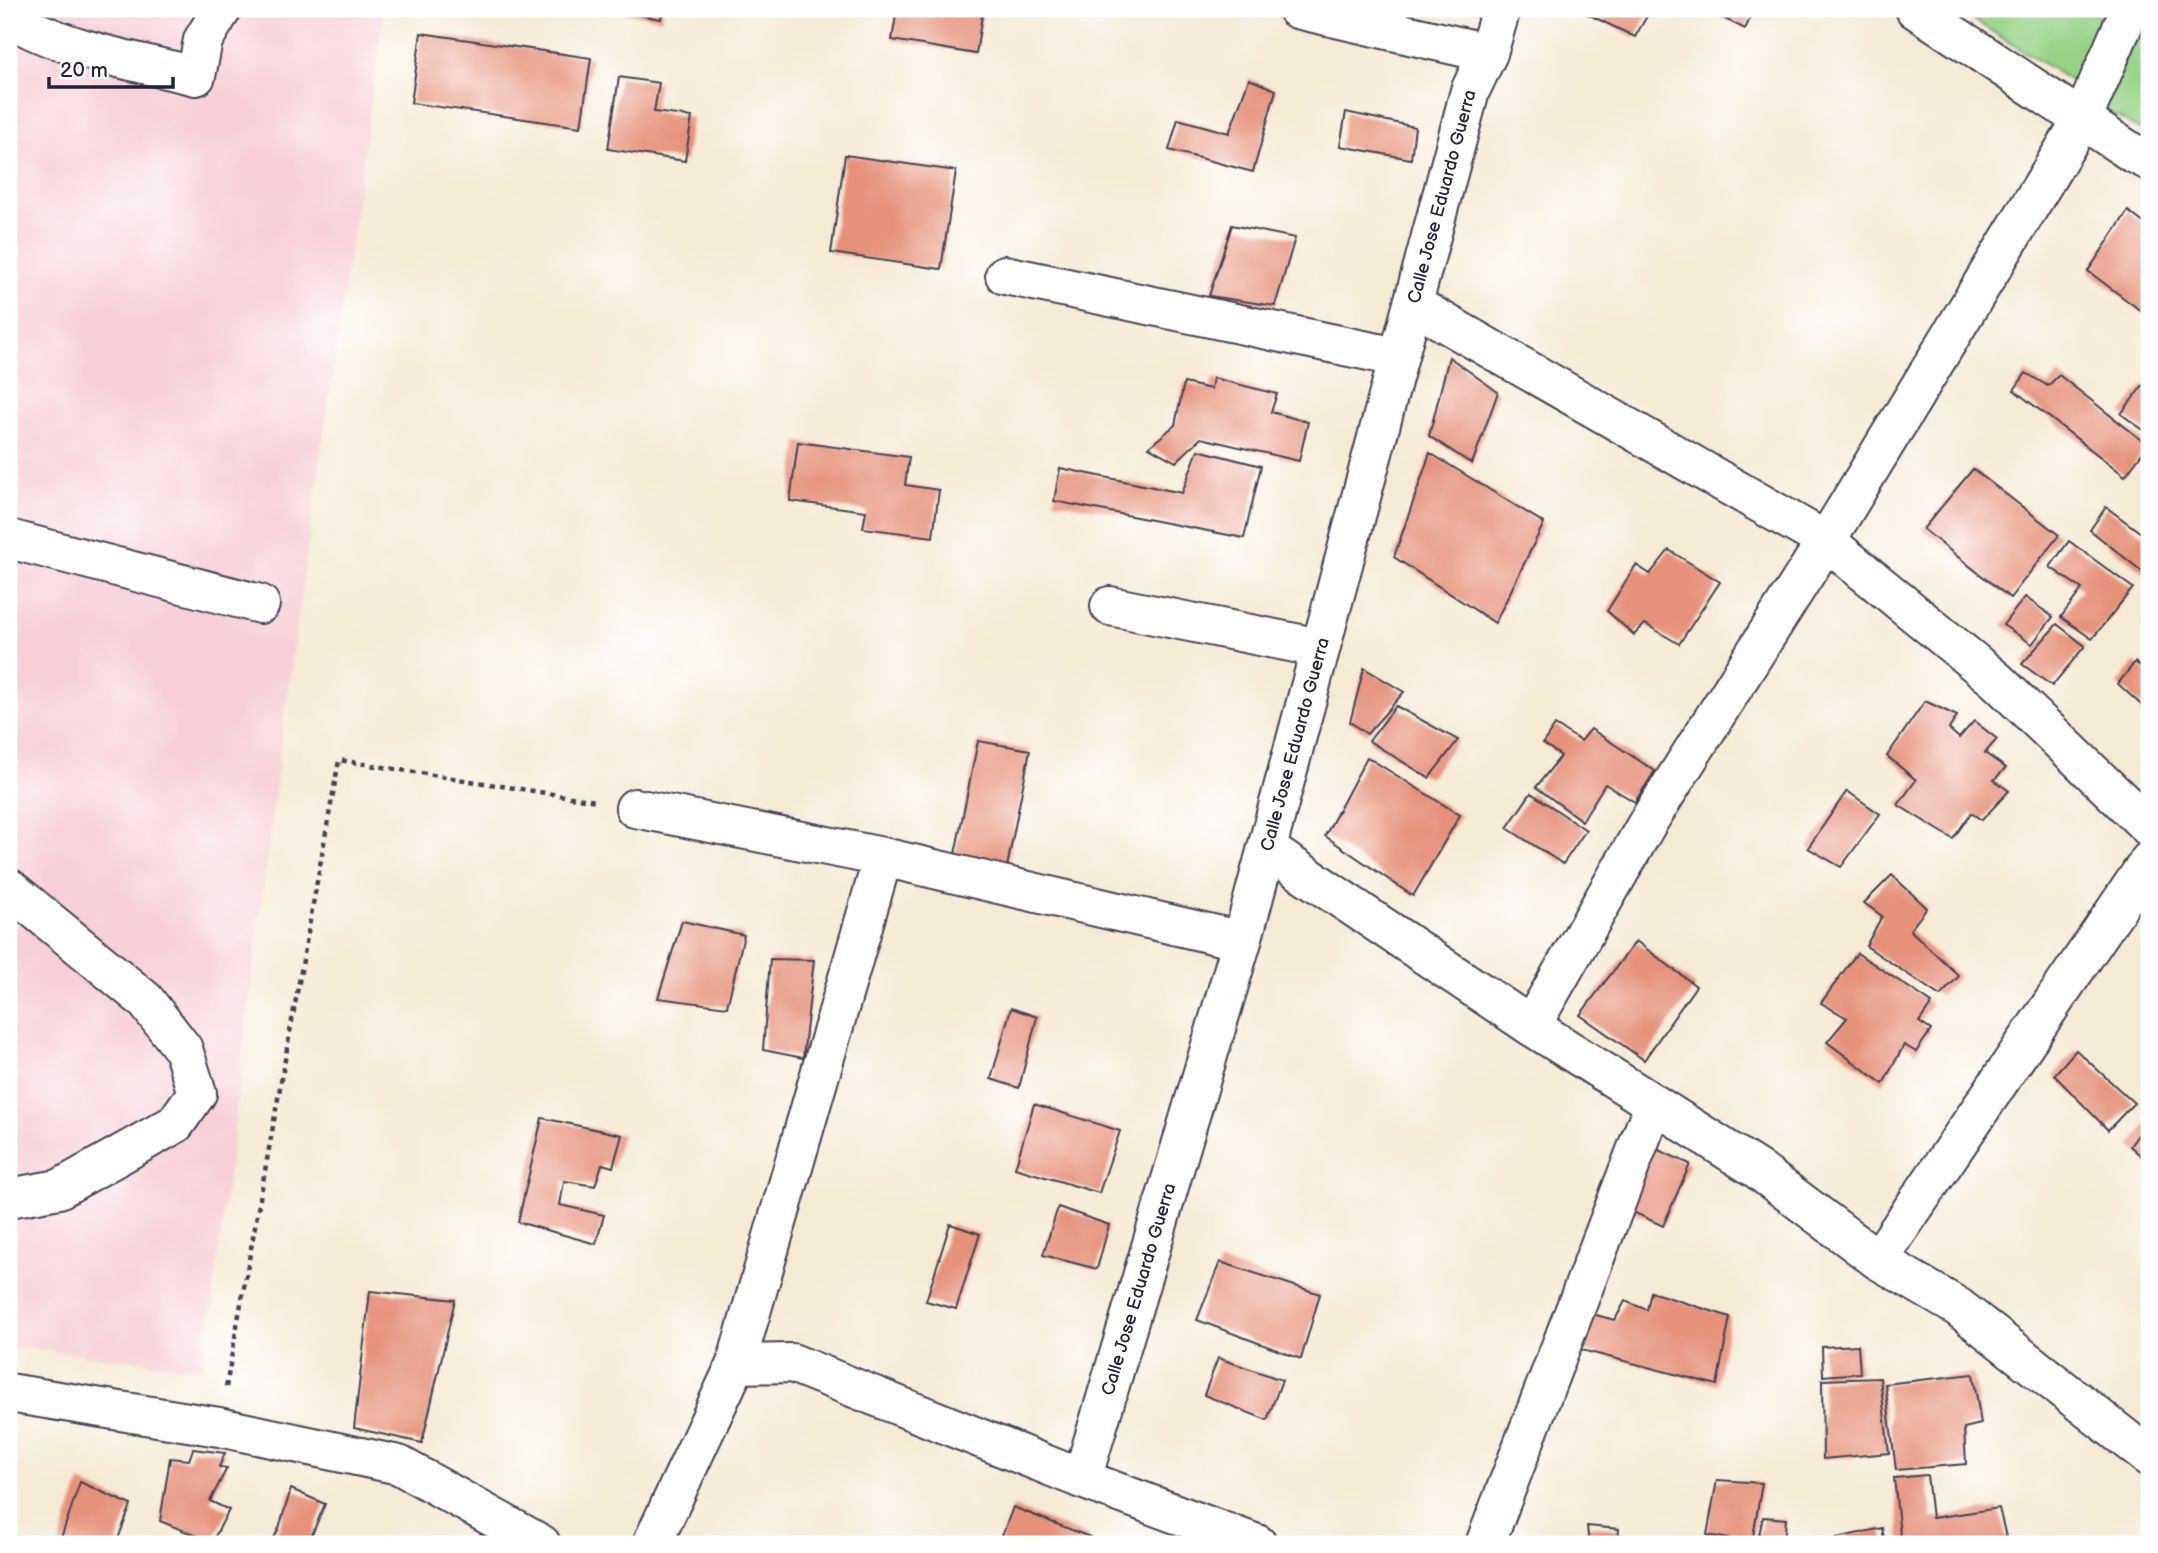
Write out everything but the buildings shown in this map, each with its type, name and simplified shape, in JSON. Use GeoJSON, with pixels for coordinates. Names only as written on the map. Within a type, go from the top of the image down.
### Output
{"type":"FeatureCollection","features":[{"type":"Feature","properties":{"kind":"street"},"geometry":{"type":"LineString","coordinates":[[9,17],[32,32],[195,76],[203,40],[222,9]]}},
{"type":"Feature","properties":{"kind":"street"},"geometry":{"type":"LineString","coordinates":[[1297,9],[1488,53]]}},
{"type":"Feature","properties":{"kind":"street","name":"Calle Jose Eduardo Guerra"},"geometry":{"type":"LineString","coordinates":[[1082,1479],[1242,941],[1469,91],[1488,53],[1501,9]]}},
{"type":"Feature","properties":{"kind":"street"},"geometry":{"type":"LineString","coordinates":[[1915,9],[2131,152],[2149,161]]}},
{"type":"Feature","properties":{"kind":"street"},"geometry":{"type":"LineString","coordinates":[[1531,1026],[1648,822],[1826,541],[2082,120],[2130,9]]}},
{"type":"Feature","properties":{"kind":"street"},"geometry":{"type":"LineString","coordinates":[[1005,275],[1397,357]]}},
{"type":"Feature","properties":{"kind":"street"},"geometry":{"type":"LineString","coordinates":[[1414,305],[1826,541],[1996,680],[2149,827]]}},
{"type":"Feature","properties":{"kind":"street"},"geometry":{"type":"LineString","coordinates":[[9,539],[260,604]]}},
{"type":"Feature","properties":{"kind":"street"},"geometry":{"type":"LineString","coordinates":[[1110,606],[1320,648]]}},
{"type":"Feature","properties":{"kind":"street"},"geometry":{"type":"LineString","coordinates":[[635,808],[883,857],[1242,941]]}},
{"type":"Feature","properties":{"kind":"street"},"geometry":{"type":"LineString","coordinates":[[1267,849],[1531,1026],[1757,1169],[1878,1260],[1958,1307],[2149,1457]]}},
{"type":"Feature","properties":{"kind":"street"},"geometry":{"type":"LineString","coordinates":[[652,1544],[736,1364],[883,857]]}},
{"type":"Feature","properties":{"kind":"street"},"geometry":{"type":"LineString","coordinates":[[1878,1260],[2149,861]]}},
{"type":"Feature","properties":{"kind":"street"},"geometry":{"type":"LineString","coordinates":[[9,888],[145,1000],[183,1049],[197,1093],[175,1124],[59,1189],[9,1198]]}},
{"type":"Feature","properties":{"kind":"street"},"geometry":{"type":"LineString","coordinates":[[1485,1544],[1654,1104]]}},
{"type":"Feature","properties":{"kind":"street"},"geometry":{"type":"LineString","coordinates":[[736,1364],[792,1363],[1082,1479],[1257,1544]]}},
{"type":"Feature","properties":{"kind":"street"},"geometry":{"type":"LineString","coordinates":[[9,1393],[219,1427],[399,1465],[541,1544]]}},
{"type":"Feature","properties":{"kind":"path"},"geometry":{"type":"LineString","coordinates":[[219,1427],[340,760],[635,808]]}},
{"type":"Feature","properties":{"kind":"shaded area"},"geometry":{"type":"Polygon","coordinates":[[[9,9],[384,9],[286,703],[204,1369],[9,1346],[9,9]]]}},
{"type":"Feature","properties":{"kind":"green space"},"geometry":{"type":"Polygon","coordinates":[[[1956,9],[2113,9],[2081,87],[1956,9]]]}},
{"type":"Feature","properties":{"kind":"green space"},"geometry":{"type":"Polygon","coordinates":[[[2149,9],[2149,135],[2103,109],[2149,9]]]}}]}
